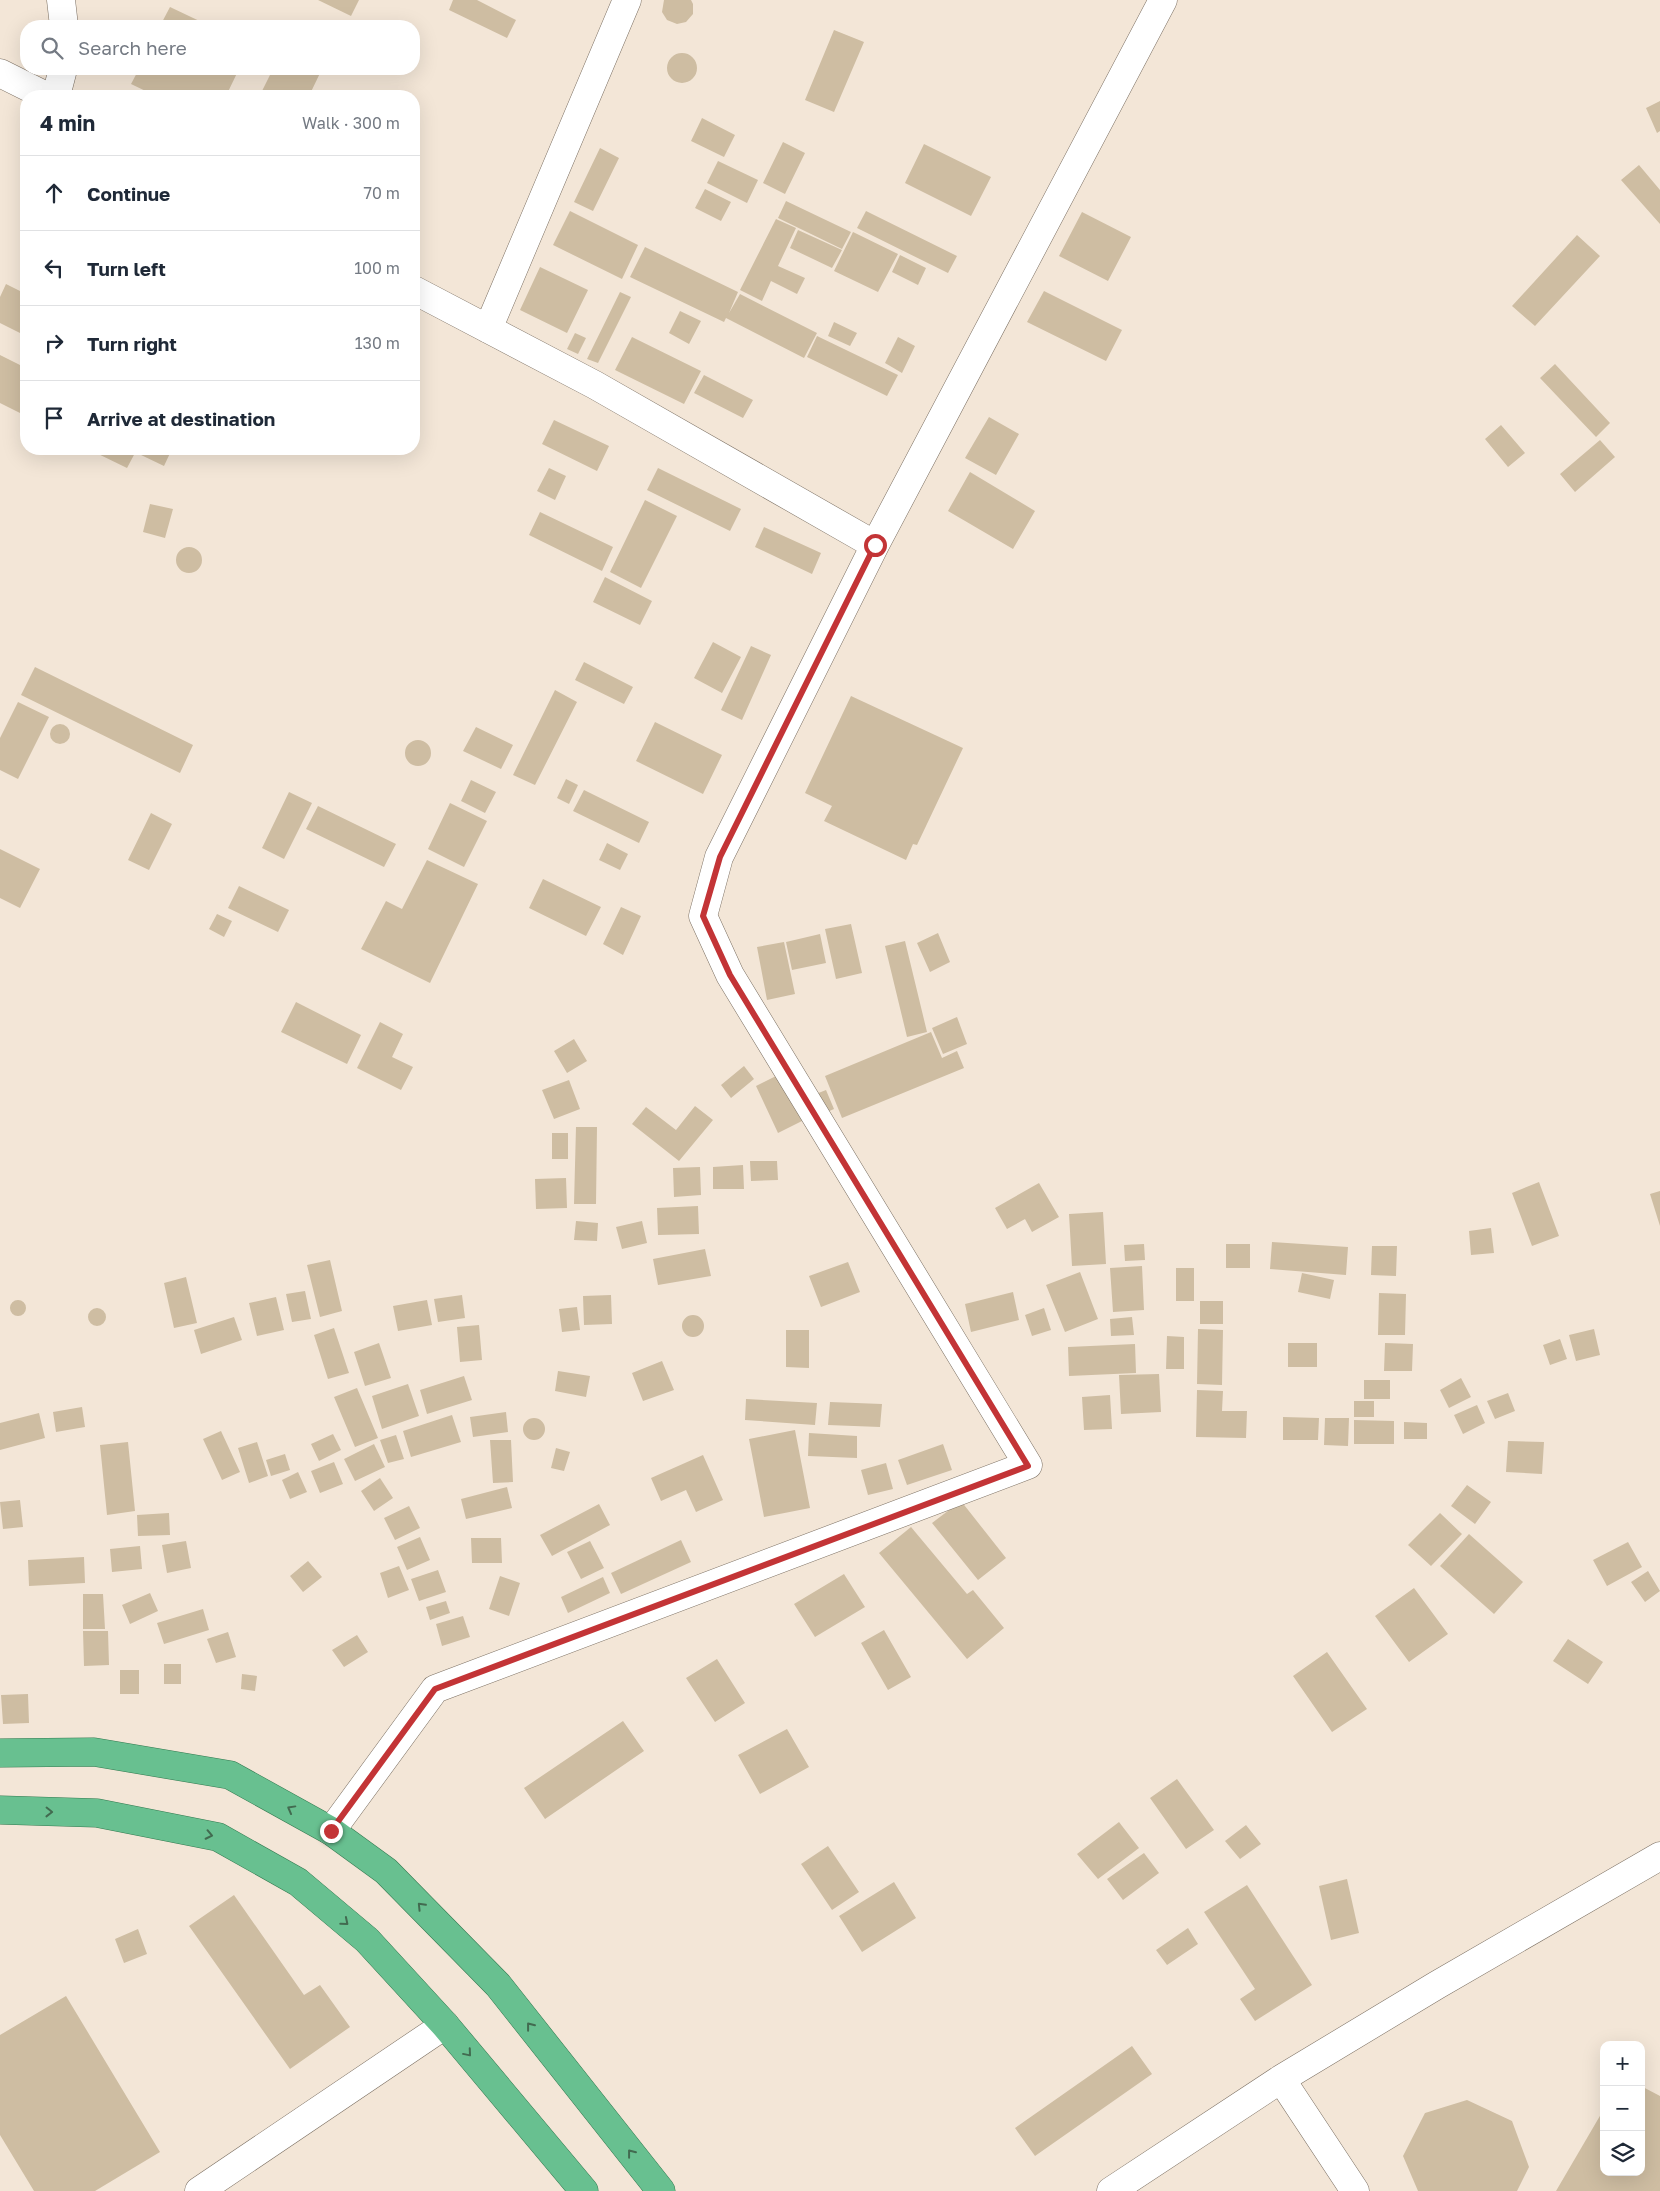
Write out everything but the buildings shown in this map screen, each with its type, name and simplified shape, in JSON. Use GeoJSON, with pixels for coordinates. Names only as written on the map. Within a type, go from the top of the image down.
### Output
{"type":"FeatureCollection","features":[{"type":"Feature","properties":{"kind":"highway"},"geometry":{"type":"LineString","coordinates":[[0,1753],[94,1752],[230,1775],[331,1831],[386,1871],[498,1985],[661,2191]]}},
{"type":"Feature","properties":{"kind":"highway"},"geometry":{"type":"LineString","coordinates":[[0,1810],[97,1813],[218,1837],[298,1882],[367,1940],[444,2025],[584,2191]]}},
{"type":"Feature","properties":{"kind":"street"},"geometry":{"type":"LineString","coordinates":[[61,0],[63,20]]}},
{"type":"Feature","properties":{"kind":"street"},"geometry":{"type":"LineString","coordinates":[[488,329],[627,0]]}},
{"type":"Feature","properties":{"kind":"street"},"geometry":{"type":"LineString","coordinates":[[331,1831],[435,1689],[1028,1466],[730,975],[703,916],[720,857],[875,545],[1163,0]]}},
{"type":"Feature","properties":{"kind":"street"},"geometry":{"type":"LineString","coordinates":[[58,90],[61,75]]}},
{"type":"Feature","properties":{"kind":"street"},"geometry":{"type":"LineString","coordinates":[[3,81],[29,90]]}},
{"type":"Feature","properties":{"kind":"street"},"geometry":{"type":"LineString","coordinates":[[420,293],[594,385],[875,545]]}},
{"type":"Feature","properties":{"kind":"street"},"geometry":{"type":"LineString","coordinates":[[1111,2191],[1282,2079],[1437,1985],[1660,1856]]}},
{"type":"Feature","properties":{"kind":"street"},"geometry":{"type":"LineString","coordinates":[[199,2191],[444,2025]]}},
{"type":"Feature","properties":{"kind":"street"},"geometry":{"type":"LineString","coordinates":[[1282,2079],[1355,2191]]}},
{"type":"Feature","properties":{"kind":"route"},"geometry":{"type":"LineString","coordinates":[[331,1831],[435,1689],[597,1626],[1028,1466],[730,975],[703,916],[720,857],[875,545]]}}]}
